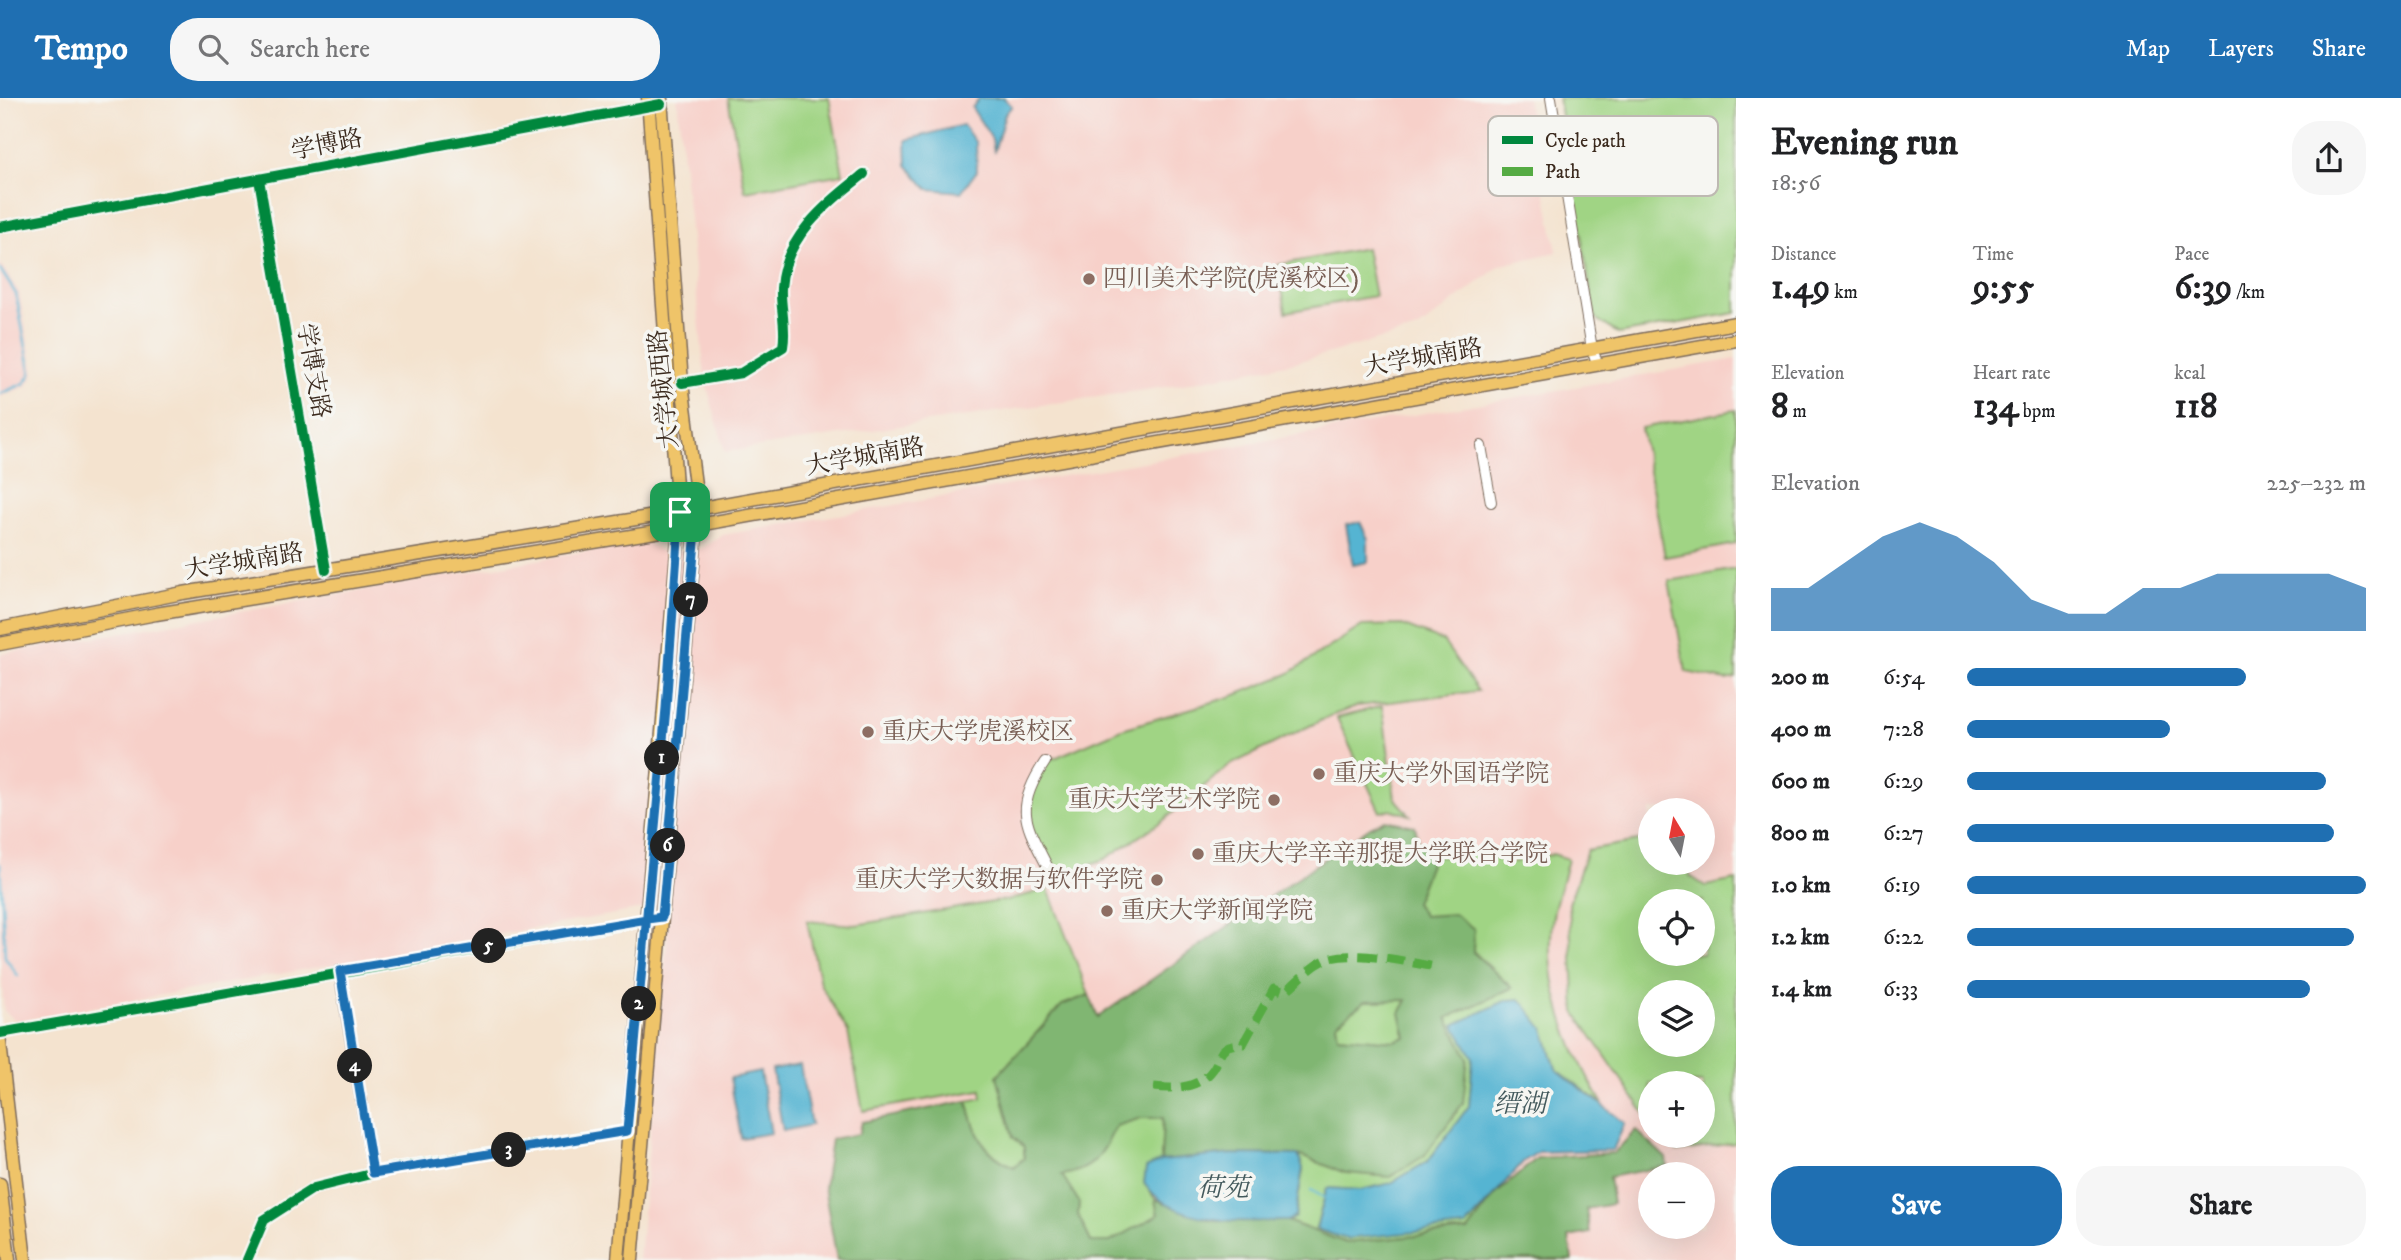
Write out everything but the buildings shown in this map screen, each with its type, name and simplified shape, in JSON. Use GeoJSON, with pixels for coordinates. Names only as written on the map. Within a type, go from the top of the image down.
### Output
{"type":"FeatureCollection","features":[{"type":"Feature","properties":{"kind":"main road","name":"大学城西路"},"geometry":{"type":"LineString","coordinates":[[632,1260],[698,524],[655,102]]}},
{"type":"Feature","properties":{"kind":"main road","name":"大学城西路"},"geometry":{"type":"LineString","coordinates":[[618,1260],[680,512],[655,102]]}},
{"type":"Feature","properties":{"kind":"main road","name":"大学城南路"},"geometry":{"type":"LineString","coordinates":[[0,629],[326,570],[680,512],[1736,323]]}},
{"type":"Feature","properties":{"kind":"main road","name":"大学城南路"},"geometry":{"type":"LineString","coordinates":[[0,644],[156,614],[698,524],[1736,340]]}},
{"type":"Feature","properties":{"kind":"main road"},"geometry":{"type":"LineString","coordinates":[[0,1043],[25,1260]]}},
{"type":"Feature","properties":{"kind":"main road"},"geometry":{"type":"LineString","coordinates":[[0,1184],[3,1244],[9,1260]]}},
{"type":"Feature","properties":{"kind":"street"},"geometry":{"type":"LineString","coordinates":[[1551,98],[1554,116]]}},
{"type":"Feature","properties":{"kind":"street","name":"学博路"},"geometry":{"type":"LineString","coordinates":[[0,227],[655,102]]}},
{"type":"Feature","properties":{"kind":"street"},"geometry":{"type":"LineString","coordinates":[[682,383],[741,373],[783,347],[786,329],[780,290],[784,263],[814,215],[864,174]]}},
{"type":"Feature","properties":{"kind":"street","name":"学博支路"},"geometry":{"type":"LineString","coordinates":[[259,179],[326,570]]}},
{"type":"Feature","properties":{"kind":"street"},"geometry":{"type":"LineString","coordinates":[[1567,196],[1592,349],[1598,365]]}},
{"type":"Feature","properties":{"kind":"street"},"geometry":{"type":"LineString","coordinates":[[1481,446],[1491,502]]}},
{"type":"Feature","properties":{"kind":"street"},"geometry":{"type":"LineString","coordinates":[[1045,762],[1030,785],[1024,809],[1053,878]]}},
{"type":"Feature","properties":{"kind":"street"},"geometry":{"type":"LineString","coordinates":[[0,1033],[340,971],[662,917]]}},
{"type":"Feature","properties":{"kind":"street"},"geometry":{"type":"LineString","coordinates":[[340,971],[373,1173]]}},
{"type":"Feature","properties":{"kind":"street"},"geometry":{"type":"LineString","coordinates":[[247,1260],[264,1220],[314,1188],[373,1173],[627,1131]]}},
{"type":"Feature","properties":{"kind":"shaded area","name":"四川美术学院(虎溪校区)"},"geometry":{"type":"Polygon","coordinates":[[[677,98],[1527,98],[1531,116],[1488,116],[1488,196],[1546,196],[1557,252],[1501,265],[1418,329],[1296,362],[1178,385],[725,452],[705,379],[677,98]]]}},
{"type":"Feature","properties":{"kind":"shaded area"},"geometry":{"type":"Polygon","coordinates":[[[0,263],[19,292],[34,374],[27,386],[0,397],[0,263]]]}},
{"type":"Feature","properties":{"kind":"shaded area","name":"重庆大学虎溪校区"},"geometry":{"type":"Polygon","coordinates":[[[1736,359],[1736,1260],[639,1260],[670,904],[17,1021],[4,1011],[0,952],[0,654],[645,541],[665,553],[702,548],[723,535],[1736,359]]]}},
{"type":"Feature","properties":{"kind":"green space"},"geometry":{"type":"Polygon","coordinates":[[[728,98],[829,98],[843,174],[745,191],[728,98]]]}},
{"type":"Feature","properties":{"kind":"green space"},"geometry":{"type":"Polygon","coordinates":[[[1558,98],[1736,98],[1736,313],[1619,334],[1595,318],[1574,196],[1718,196],[1718,116],[1561,116],[1558,98]]]}},
{"type":"Feature","properties":{"kind":"green space"},"geometry":{"type":"Polygon","coordinates":[[[1366,248],[1375,296],[1286,312],[1278,265],[1366,248]]]}},
{"type":"Feature","properties":{"kind":"green space"},"geometry":{"type":"Polygon","coordinates":[[[1736,410],[1736,544],[1665,557],[1641,428],[1736,410]]]}},
{"type":"Feature","properties":{"kind":"green space"},"geometry":{"type":"Polygon","coordinates":[[[1736,569],[1736,678],[1726,680],[1686,672],[1669,581],[1736,569]]]}},
{"type":"Feature","properties":{"kind":"green space"},"geometry":{"type":"Polygon","coordinates":[[[1402,625],[1443,641],[1478,691],[1358,706],[1330,716],[1228,766],[1164,820],[1105,859],[1053,878],[1031,830],[1030,785],[1045,762],[1122,729],[1233,696],[1288,674],[1362,626],[1402,625]]]}},
{"type":"Feature","properties":{"kind":"green space"},"geometry":{"type":"Polygon","coordinates":[[[1382,706],[1395,798],[1410,815],[1393,810],[1380,812],[1337,718],[1382,706]]]}},
{"type":"Feature","properties":{"kind":"green space"},"geometry":{"type":"Polygon","coordinates":[[[1385,820],[1415,826],[1419,844],[1433,856],[1415,903],[1424,916],[1454,914],[1474,929],[1473,952],[1512,988],[1447,1018],[1468,1058],[1463,1103],[1424,1156],[1390,1177],[1346,1173],[1298,1155],[1233,1154],[1161,1161],[1163,1118],[1141,1118],[1116,1126],[1106,1145],[1090,1165],[1062,1175],[1079,1202],[1078,1215],[1091,1242],[1110,1242],[1158,1215],[1155,1199],[1210,1220],[1287,1221],[1346,1243],[1468,1231],[1495,1195],[1537,1158],[1614,1153],[1636,1130],[1638,1148],[1655,1148],[1666,1158],[1666,1162],[1638,1162],[1638,1172],[1609,1177],[1613,1204],[1586,1209],[1590,1233],[1569,1237],[1572,1260],[837,1260],[824,1187],[831,1139],[859,1134],[862,1122],[967,1101],[973,1123],[982,1141],[995,1156],[1014,1167],[1024,1158],[1024,1147],[1013,1137],[997,1076],[1062,1005],[1089,995],[1098,1017],[1370,827],[1385,820]],[[1407,1000],[1365,1001],[1336,1024],[1338,1036],[1394,1041],[1406,1037],[1400,1013],[1407,1000]]]}},
{"type":"Feature","properties":{"kind":"green space"},"geometry":{"type":"Polygon","coordinates":[[[1638,841],[1638,875],[1690,875],[1705,886],[1736,880],[1736,1143],[1715,1146],[1715,1071],[1638,1071],[1638,1104],[1575,1012],[1569,904],[1587,850],[1638,841]]]}},
{"type":"Feature","properties":{"kind":"green space"},"geometry":{"type":"Polygon","coordinates":[[[1466,848],[1508,863],[1553,854],[1568,859],[1554,910],[1551,961],[1561,1012],[1569,1036],[1603,1104],[1556,1069],[1544,1029],[1473,1057],[1469,1106],[1428,1161],[1391,1183],[1361,1190],[1327,1188],[1316,1228],[1466,1227],[1495,1195],[1468,1231],[1346,1243],[1287,1221],[1295,1217],[1303,1169],[1298,1155],[1346,1173],[1468,1058],[1447,1018],[1511,988],[1473,951],[1454,915],[1424,916],[1415,903],[1433,856],[1466,857],[1466,848]]]}},
{"type":"Feature","properties":{"kind":"green space"},"geometry":{"type":"Polygon","coordinates":[[[1048,889],[1089,995],[1062,1005],[997,1076],[1024,1147],[1024,1158],[1014,1167],[995,1156],[982,1141],[973,1123],[967,1101],[982,1098],[981,1090],[863,1111],[848,1032],[820,984],[807,921],[855,925],[1012,899],[1048,889]]]}},
{"type":"Feature","properties":{"kind":"green space"},"geometry":{"type":"Polygon","coordinates":[[[1408,999],[1404,1032],[1407,1037],[1394,1041],[1338,1036],[1336,1024],[1365,1001],[1408,999]]]}},
{"type":"Feature","properties":{"kind":"green space"},"geometry":{"type":"Polygon","coordinates":[[[1141,1118],[1163,1118],[1161,1161],[1147,1168],[1144,1183],[1155,1199],[1158,1215],[1110,1242],[1091,1242],[1078,1215],[1079,1202],[1061,1175],[1082,1170],[1095,1160],[1115,1126],[1141,1118]]]}},
{"type":"Feature","properties":{"kind":"green space"},"geometry":{"type":"Polygon","coordinates":[[[1674,1148],[1703,1148],[1677,1152],[1674,1148]]]}},
{"type":"Feature","properties":{"kind":"water"},"geometry":{"type":"Polygon","coordinates":[[[979,98],[1004,98],[1012,106],[1005,114],[994,152],[992,139],[972,108],[979,98]]]}},
{"type":"Feature","properties":{"kind":"water"},"geometry":{"type":"Polygon","coordinates":[[[963,125],[976,143],[977,171],[961,192],[928,189],[907,165],[906,140],[963,125]]]}},
{"type":"Feature","properties":{"kind":"water"},"geometry":{"type":"Polygon","coordinates":[[[1360,522],[1368,539],[1368,562],[1353,565],[1346,525],[1360,522]]]}},
{"type":"Feature","properties":{"kind":"water","name":"缙湖"},"geometry":{"type":"Polygon","coordinates":[[[1520,999],[1544,1029],[1556,1069],[1625,1123],[1613,1150],[1538,1152],[1523,1162],[1466,1227],[1346,1239],[1316,1229],[1327,1188],[1361,1190],[1391,1183],[1428,1161],[1469,1106],[1473,1057],[1454,1025],[1507,1000],[1520,999]]]}},
{"type":"Feature","properties":{"kind":"water"},"geometry":{"type":"Polygon","coordinates":[[[800,1065],[811,1125],[783,1131],[772,1070],[800,1065]]]}},
{"type":"Feature","properties":{"kind":"water"},"geometry":{"type":"Polygon","coordinates":[[[760,1072],[771,1133],[741,1138],[730,1078],[760,1072]]]}},
{"type":"Feature","properties":{"kind":"water","name":"荷苑"},"geometry":{"type":"Polygon","coordinates":[[[1233,1154],[1298,1155],[1303,1168],[1295,1217],[1287,1221],[1229,1220],[1190,1214],[1157,1197],[1144,1183],[1146,1168],[1161,1161],[1233,1154]]]}},
{"type":"Feature","properties":{"kind":"waterway"},"geometry":{"type":"LineString","coordinates":[[0,269],[16,294],[31,374],[25,383],[0,394]]}},
{"type":"Feature","properties":{"kind":"waterway"},"geometry":{"type":"LineString","coordinates":[[0,864],[5,957],[18,976]]}},
{"type":"Feature","properties":{"kind":"waterway"},"geometry":{"type":"LineString","coordinates":[[1311,1190],[1325,1198]]}},
{"type":"Feature","properties":{"kind":"marked path"},"geometry":{"type":"LineString","coordinates":[[1154,1087],[1184,1087],[1204,1078],[1210,1073],[1224,1049],[1243,1044],[1274,988],[1285,992],[1323,961],[1334,957],[1362,956],[1435,967]]}},
{"type":"Feature","properties":{"kind":"cycle path"},"geometry":{"type":"LineString","coordinates":[[0,227],[661,104]]}},
{"type":"Feature","properties":{"kind":"cycle path"},"geometry":{"type":"LineString","coordinates":[[682,383],[741,373],[783,347],[781,288],[790,252],[810,222],[864,174]]}},
{"type":"Feature","properties":{"kind":"cycle path"},"geometry":{"type":"LineString","coordinates":[[259,179],[326,570]]}},
{"type":"Feature","properties":{"kind":"cycle path"},"geometry":{"type":"LineString","coordinates":[[0,1033],[661,917]]}},
{"type":"Feature","properties":{"kind":"cycle path"},"geometry":{"type":"LineString","coordinates":[[247,1260],[264,1220],[314,1188],[391,1169],[627,1131]]}},
{"type":"Feature","properties":{"kind":"place","name":"四川美术学院(虎溪校区)"},"geometry":{"type":"Point","coordinates":[1089,279]}},
{"type":"Feature","properties":{"kind":"place","name":"重庆大学虎溪校区"},"geometry":{"type":"Point","coordinates":[868,732]}},
{"type":"Feature","properties":{"kind":"place","name":"重庆大学外国语学院"},"geometry":{"type":"Point","coordinates":[1319,774]}},
{"type":"Feature","properties":{"kind":"place","name":"重庆大学艺术学院"},"geometry":{"type":"Point","coordinates":[1274,800]}},
{"type":"Feature","properties":{"kind":"place","name":"重庆大学辛辛那提大学联合学院"},"geometry":{"type":"Point","coordinates":[1198,854]}},
{"type":"Feature","properties":{"kind":"place","name":"重庆大学大数据与软件学院"},"geometry":{"type":"Point","coordinates":[1157,880]}},
{"type":"Feature","properties":{"kind":"place","name":"重庆大学新闻学院"},"geometry":{"type":"Point","coordinates":[1107,911]}},
{"type":"Feature","properties":{"kind":"route"},"geometry":{"type":"LineString","coordinates":[[680,512],[666,708],[647,919],[627,1131],[373,1173],[340,971],[647,919],[662,917],[698,524],[698,508],[680,512]]}}]}
